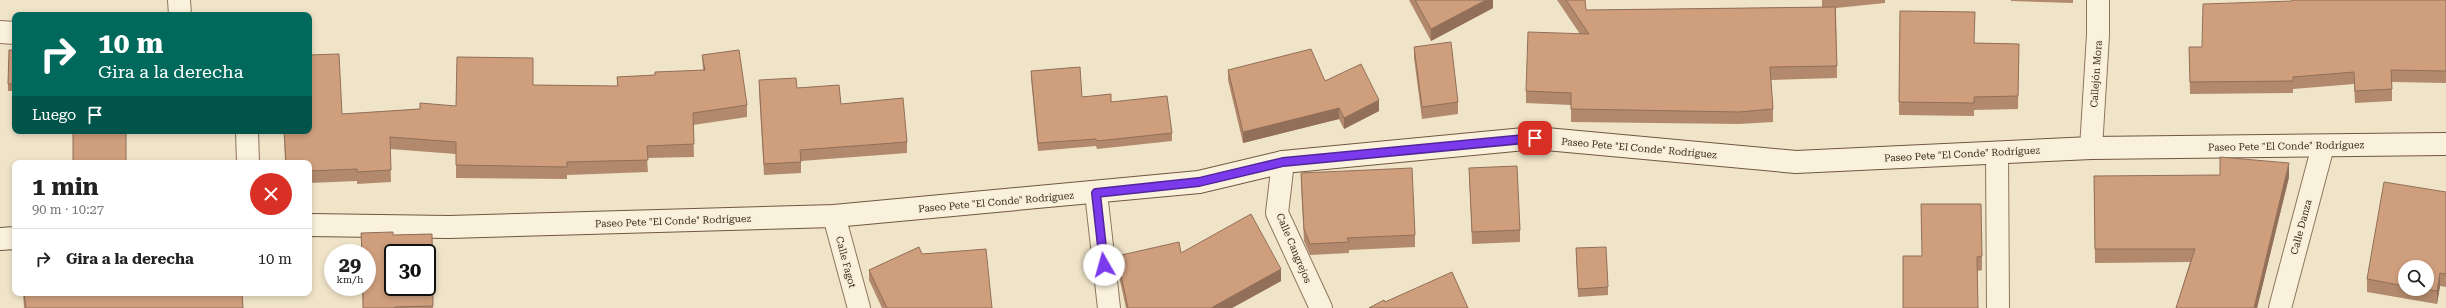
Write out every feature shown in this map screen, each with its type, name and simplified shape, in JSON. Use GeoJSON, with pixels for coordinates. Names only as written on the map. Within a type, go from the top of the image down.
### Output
{"type":"FeatureCollection","features":[{"type":"Feature","properties":{"kind":"street"},"geometry":{"type":"LineString","coordinates":[[179,0],[180,12]]}},
{"type":"Feature","properties":{"kind":"street","name":"Callejón Mora"},"geometry":{"type":"LineString","coordinates":[[2091,148],[2098,35],[2098,0]]}},
{"type":"Feature","properties":{"kind":"street"},"geometry":{"type":"LineString","coordinates":[[0,32],[12,33]]}},
{"type":"Feature","properties":{"kind":"street"},"geometry":{"type":"LineString","coordinates":[[247,134],[248,160]]}},
{"type":"Feature","properties":{"kind":"street","name":"Paseo Pete \"El Conde\" Rodríguez"},"geometry":{"type":"LineString","coordinates":[[312,225],[449,227],[834,216],[1096,193],[1199,182],[1283,162],[1535,138],[1796,162],[2091,148],[2446,144]]}},
{"type":"Feature","properties":{"kind":"street","name":"Calle Danza"},"geometry":{"type":"LineString","coordinates":[[2280,308],[2323,146]]}},
{"type":"Feature","properties":{"kind":"street"},"geometry":{"type":"LineString","coordinates":[[1996,153],[1998,308]]}},
{"type":"Feature","properties":{"kind":"street","name":"Calle Cangrejos"},"geometry":{"type":"LineString","coordinates":[[1283,162],[1277,213],[1321,308]]}},
{"type":"Feature","properties":{"kind":"street"},"geometry":{"type":"LineString","coordinates":[[1096,193],[1110,308]]}},
{"type":"Feature","properties":{"kind":"street","name":"Calle Fagot"},"geometry":{"type":"LineString","coordinates":[[834,216],[857,308]]}},
{"type":"Feature","properties":{"kind":"street"},"geometry":{"type":"LineString","coordinates":[[0,239],[12,238]]}},
{"type":"Feature","properties":{"kind":"building"},"geometry":{"type":"Polygon","coordinates":[[[1415,0],[1486,0],[1431,29],[1415,0]]]}},
{"type":"Feature","properties":{"kind":"building"},"geometry":{"type":"Polygon","coordinates":[[[1566,0],[1585,0],[1586,10],[1835,7],[1837,66],[1770,67],[1773,109],[1739,112],[1571,109],[1571,93],[1526,91],[1528,32],[1589,34],[1566,0]]]}},
{"type":"Feature","properties":{"kind":"building"},"geometry":{"type":"Polygon","coordinates":[[[2292,0],[2446,0],[2446,71],[2391,70],[2392,89],[2355,91],[2354,72],[2293,77],[2293,81],[2190,82],[2189,47],[2202,47],[2203,4],[2292,0]]]}},
{"type":"Feature","properties":{"kind":"building"},"geometry":{"type":"Polygon","coordinates":[[[1900,11],[1975,12],[1974,43],[2019,44],[2018,96],[1974,97],[1974,103],[1899,102],[1900,11]]]}},
{"type":"Feature","properties":{"kind":"building"},"geometry":{"type":"Polygon","coordinates":[[[1451,42],[1458,102],[1422,107],[1414,47],[1451,42]]]}},
{"type":"Feature","properties":{"kind":"building"},"geometry":{"type":"Polygon","coordinates":[[[1311,49],[1325,81],[1361,64],[1379,100],[1344,118],[1339,108],[1243,132],[1228,70],[1311,49]]]}},
{"type":"Feature","properties":{"kind":"building"},"geometry":{"type":"Polygon","coordinates":[[[9,50],[12,50],[12,84],[8,84],[9,50]]]}},
{"type":"Feature","properties":{"kind":"building"},"geometry":{"type":"Polygon","coordinates":[[[739,50],[747,105],[693,113],[694,144],[647,146],[648,160],[567,162],[567,167],[456,165],[456,142],[390,137],[391,170],[357,172],[357,169],[312,171],[312,160],[286,160],[284,134],[312,134],[312,55],[339,54],[342,114],[420,109],[420,103],[456,106],[457,57],[533,58],[533,85],[618,86],[617,77],[655,75],[655,72],[705,70],[702,55],[739,50]]]}},
{"type":"Feature","properties":{"kind":"building"},"geometry":{"type":"Polygon","coordinates":[[[1080,67],[1082,97],[1111,94],[1111,102],[1167,96],[1172,133],[1097,141],[1096,139],[1038,143],[1031,71],[1080,67]]]}},
{"type":"Feature","properties":{"kind":"building"},"geometry":{"type":"Polygon","coordinates":[[[796,78],[797,88],[839,85],[841,104],[903,98],[907,142],[800,150],[801,162],[764,164],[759,80],[796,78]]]}},
{"type":"Feature","properties":{"kind":"building"},"geometry":{"type":"Polygon","coordinates":[[[73,134],[126,134],[126,160],[73,160],[73,134]]]}},
{"type":"Feature","properties":{"kind":"building"},"geometry":{"type":"Polygon","coordinates":[[[2220,157],[2289,163],[2254,308],[2176,308],[2195,249],[2095,249],[2094,176],[2220,175],[2220,157]]]}},
{"type":"Feature","properties":{"kind":"building"},"geometry":{"type":"Polygon","coordinates":[[[1517,166],[1520,230],[1472,232],[1469,168],[1517,166]]]}},
{"type":"Feature","properties":{"kind":"building"},"geometry":{"type":"Polygon","coordinates":[[[1412,168],[1415,235],[1347,238],[1349,242],[1310,244],[1304,229],[1301,173],[1412,168]]]}},
{"type":"Feature","properties":{"kind":"building"},"geometry":{"type":"Polygon","coordinates":[[[2384,182],[2446,192],[2446,274],[2440,273],[2437,291],[2434,291],[2434,260],[2398,260],[2398,285],[2367,279],[2384,182]]]}},
{"type":"Feature","properties":{"kind":"building"},"geometry":{"type":"Polygon","coordinates":[[[1921,204],[1981,204],[1982,256],[1977,257],[1978,308],[1903,308],[1903,256],[1922,256],[1921,204]]]}},
{"type":"Feature","properties":{"kind":"building"},"geometry":{"type":"Polygon","coordinates":[[[1251,214],[1281,269],[1211,308],[1128,308],[1117,256],[1179,242],[1181,253],[1251,214]]]}},
{"type":"Feature","properties":{"kind":"building"},"geometry":{"type":"Polygon","coordinates":[[[393,232],[393,235],[432,234],[432,244],[384,244],[384,296],[433,296],[433,306],[363,308],[363,296],[376,296],[376,244],[362,244],[361,233],[393,232]]]}},
{"type":"Feature","properties":{"kind":"building"},"geometry":{"type":"Polygon","coordinates":[[[919,247],[922,254],[986,249],[992,308],[887,308],[869,270],[919,247]]]}},
{"type":"Feature","properties":{"kind":"building"},"geometry":{"type":"Polygon","coordinates":[[[1606,247],[1608,287],[1578,289],[1576,248],[1606,247]]]}},
{"type":"Feature","properties":{"kind":"building"},"geometry":{"type":"Polygon","coordinates":[[[1452,272],[1468,308],[1369,308],[1384,300],[1385,302],[1452,272]]]}},
{"type":"Feature","properties":{"kind":"building"},"geometry":{"type":"Polygon","coordinates":[[[24,296],[242,296],[243,308],[26,308],[24,296]]]}},
{"type":"Feature","properties":{"kind":"route"},"geometry":{"type":"LineString","coordinates":[[1104,265],[1096,193],[1199,182],[1283,162],[1535,138]]}}]}
